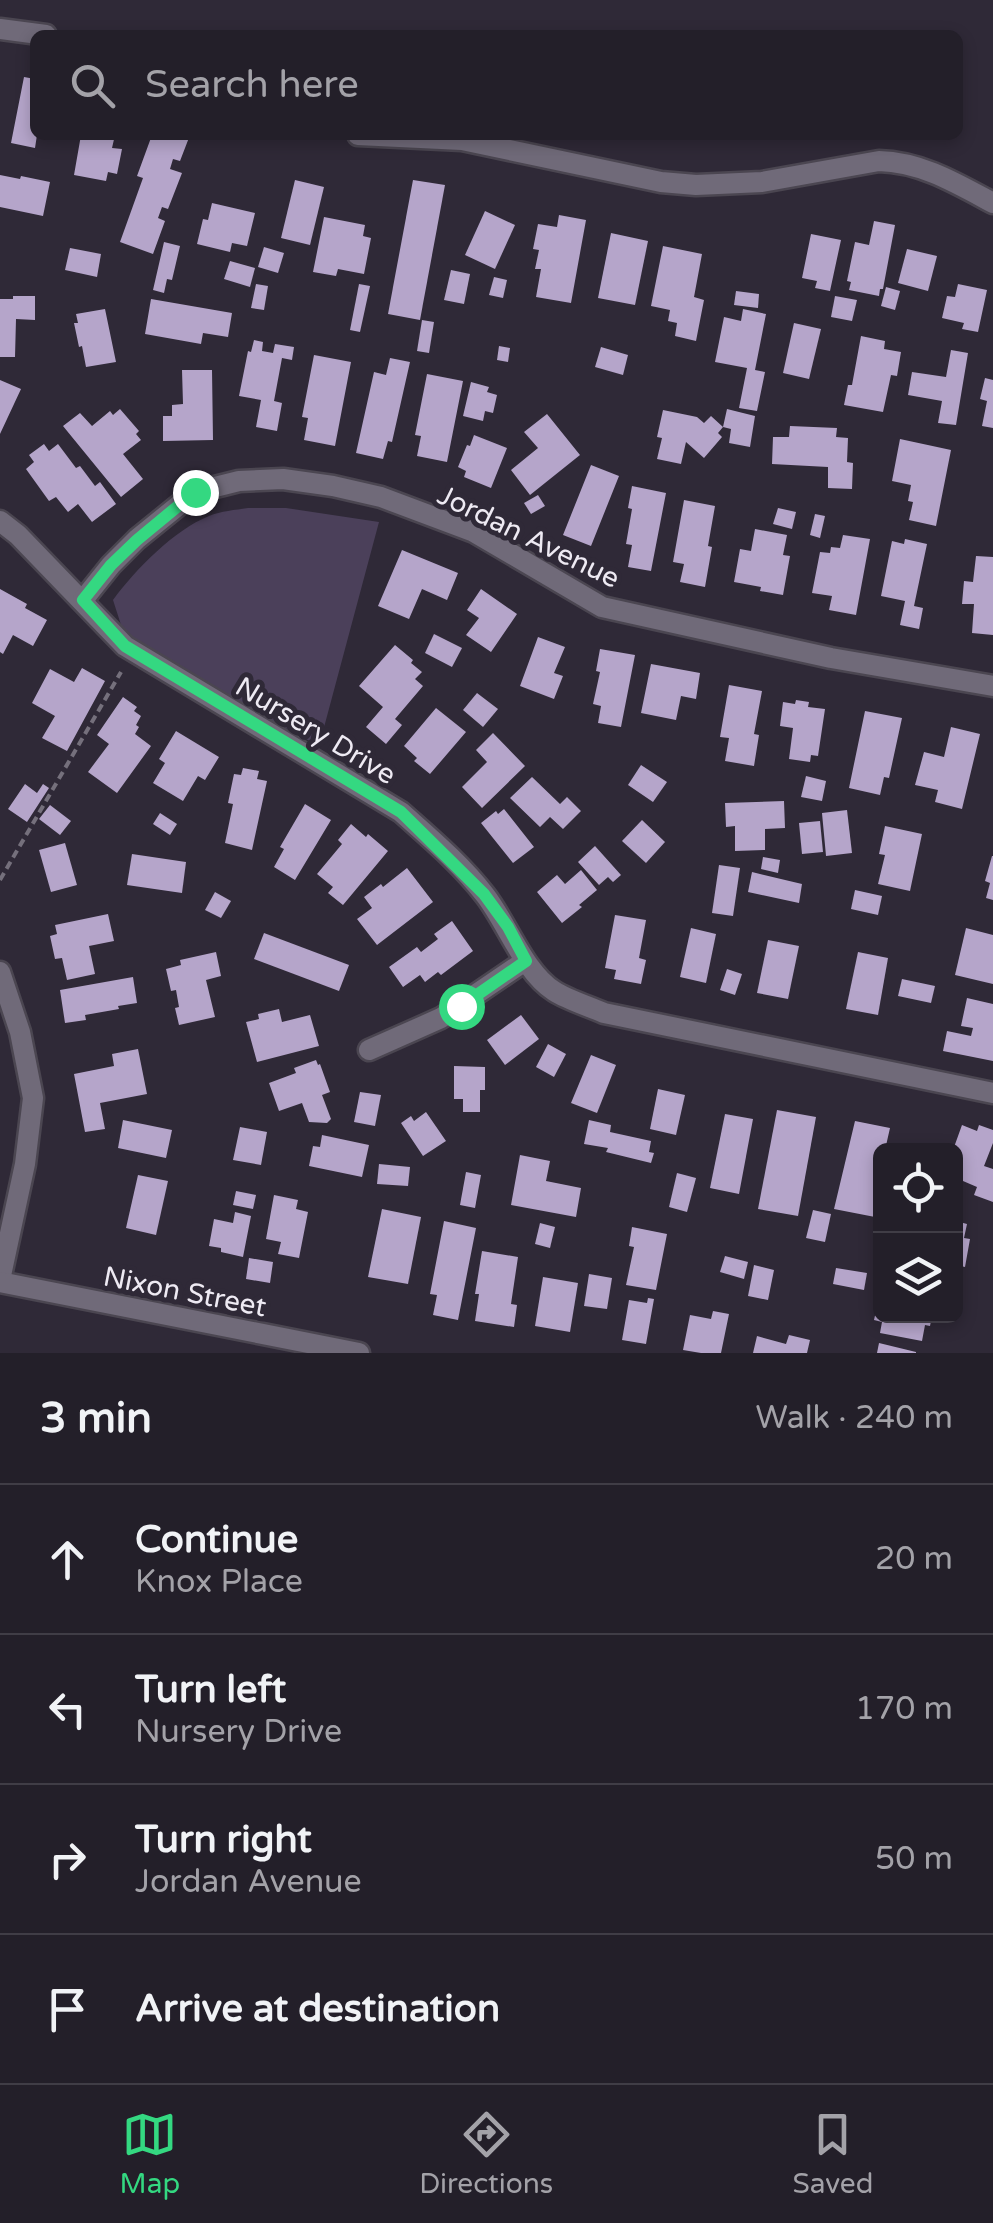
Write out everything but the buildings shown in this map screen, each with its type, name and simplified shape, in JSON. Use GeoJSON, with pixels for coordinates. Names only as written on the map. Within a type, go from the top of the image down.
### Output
{"type":"FeatureCollection","features":[{"type":"Feature","properties":{"kind":"street"},"geometry":{"type":"LineString","coordinates":[[0,29],[30,33]]}},
{"type":"Feature","properties":{"kind":"street"},"geometry":{"type":"LineString","coordinates":[[462,140],[661,182],[696,185],[762,182],[879,161],[898,162],[941,176],[993,203]]}},
{"type":"Feature","properties":{"kind":"street","name":"Jordan Avenue"},"geometry":{"type":"LineString","coordinates":[[83,600],[111,565],[195,492],[238,481],[283,479],[380,497],[474,532],[602,607],[832,658],[993,686]]}},
{"type":"Feature","properties":{"kind":"street","name":"Nursery Drive"},"geometry":{"type":"LineString","coordinates":[[0,521],[125,646],[401,812],[484,894],[526,961],[552,990],[604,1013],[993,1093]]}},
{"type":"Feature","properties":{"kind":"street"},"geometry":{"type":"LineString","coordinates":[[369,1050],[441,1018],[526,961]]}},
{"type":"Feature","properties":{"kind":"street"},"geometry":{"type":"LineString","coordinates":[[0,972],[20,1032],[33,1098],[25,1164],[0,1281]]}},
{"type":"Feature","properties":{"kind":"street","name":"Nixon Street"},"geometry":{"type":"LineString","coordinates":[[0,1281],[359,1353]]}},
{"type":"Feature","properties":{"kind":"path"},"geometry":{"type":"LineString","coordinates":[[0,880],[120,672]]}},
{"type":"Feature","properties":{"kind":"shaded area"},"geometry":{"type":"Polygon","coordinates":[[[248,508],[286,508],[379,522],[319,746],[181,671],[134,639],[122,628],[113,600],[144,563],[182,531],[214,514],[248,508]]]}},
{"type":"Feature","properties":{"kind":"route"},"geometry":{"type":"LineString","coordinates":[[195,492],[111,565],[83,600],[125,646],[401,812],[469,877],[508,927],[526,961],[461,1006]]}}]}
